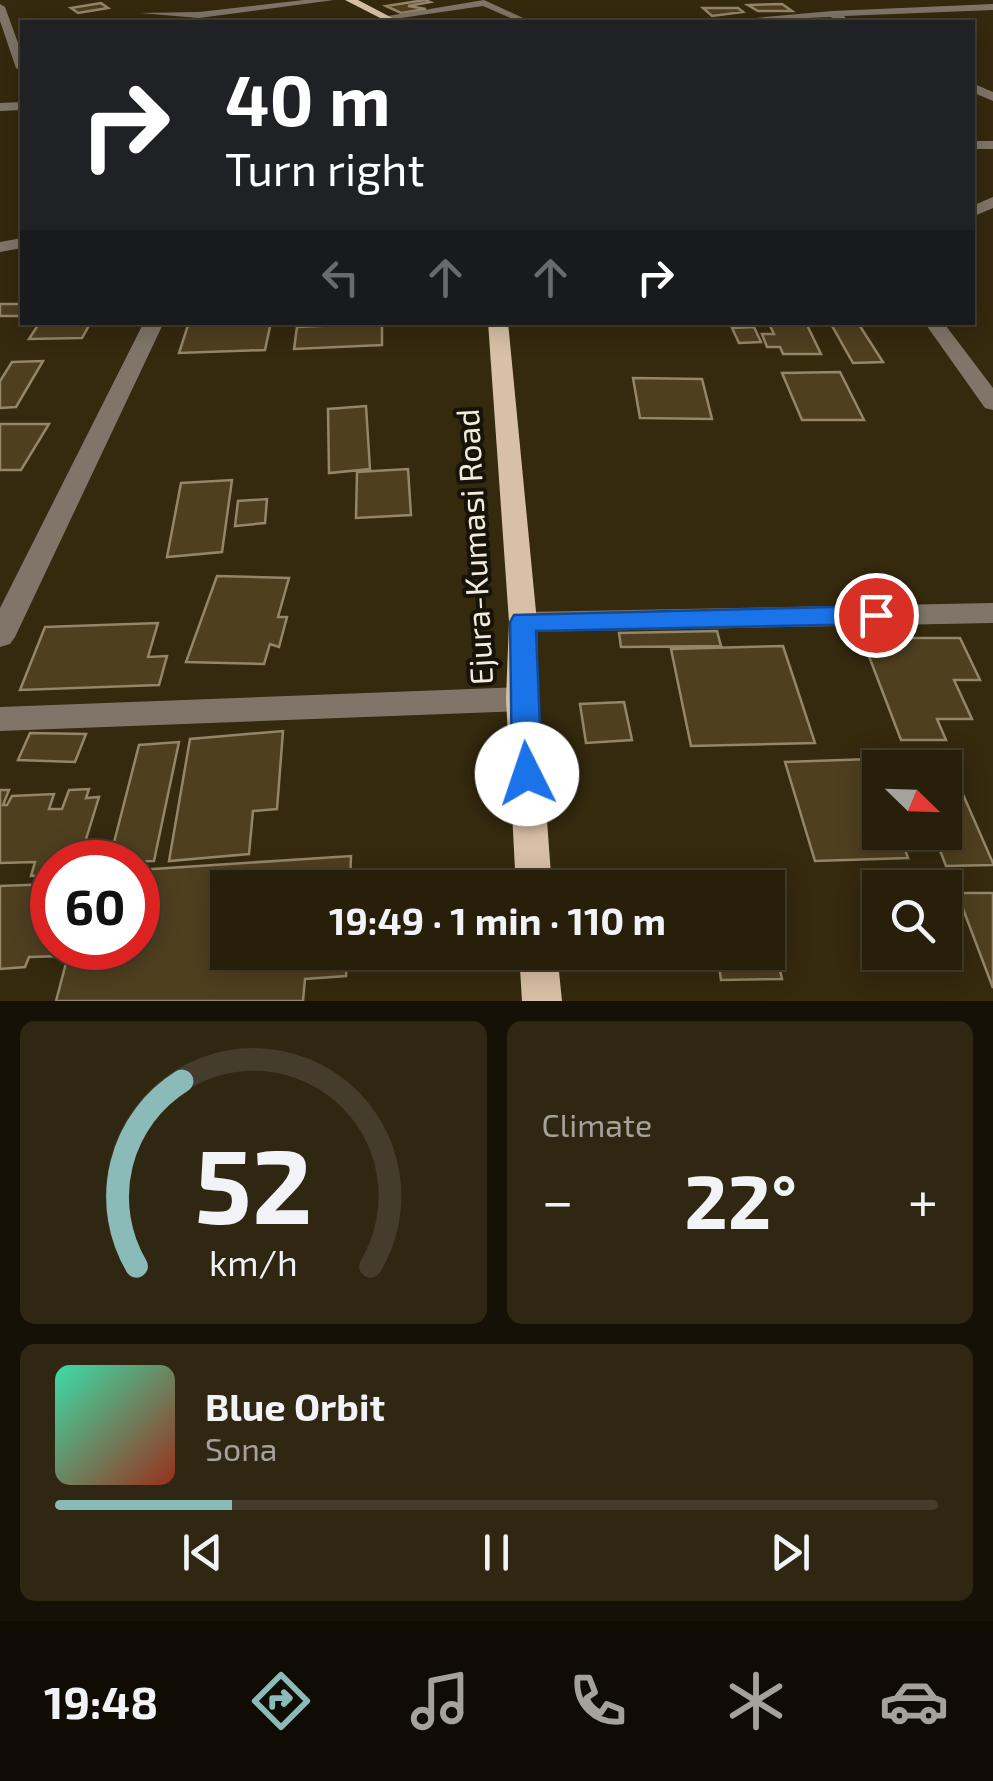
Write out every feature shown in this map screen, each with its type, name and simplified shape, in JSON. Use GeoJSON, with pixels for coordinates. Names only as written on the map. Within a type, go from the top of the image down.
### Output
{"type":"FeatureCollection","features":[{"type":"Feature","properties":{"kind":"main road"},"geometry":{"type":"LineString","coordinates":[[350,0],[391,20]]}},
{"type":"Feature","properties":{"kind":"main road","name":"Ejura-Kumasi Road"},"geometry":{"type":"LineString","coordinates":[[498,325],[523,622],[522,698],[533,870]]}},
{"type":"Feature","properties":{"kind":"main road"},"geometry":{"type":"LineString","coordinates":[[539,970],[542,1001]]}},
{"type":"Feature","properties":{"kind":"street"},"geometry":{"type":"LineString","coordinates":[[152,20],[142,11],[242,11],[329,0]]}},
{"type":"Feature","properties":{"kind":"street"},"geometry":{"type":"LineString","coordinates":[[363,6],[417,0]]}},
{"type":"Feature","properties":{"kind":"street"},"geometry":{"type":"LineString","coordinates":[[391,20],[484,3],[521,20]]}},
{"type":"Feature","properties":{"kind":"street"},"geometry":{"type":"LineString","coordinates":[[0,7],[20,62]]}},
{"type":"Feature","properties":{"kind":"street"},"geometry":{"type":"LineString","coordinates":[[745,20],[993,7]]}},
{"type":"Feature","properties":{"kind":"street"},"geometry":{"type":"LineString","coordinates":[[242,11],[250,20]]}},
{"type":"Feature","properties":{"kind":"street"},"geometry":{"type":"LineString","coordinates":[[832,14],[843,20]]}},
{"type":"Feature","properties":{"kind":"street"},"geometry":{"type":"LineString","coordinates":[[0,637],[153,325]]}},
{"type":"Feature","properties":{"kind":"street"},"geometry":{"type":"LineString","coordinates":[[935,325],[993,402]]}},
{"type":"Feature","properties":{"kind":"street"},"geometry":{"type":"LineString","coordinates":[[523,622],[993,613]]}},
{"type":"Feature","properties":{"kind":"street"},"geometry":{"type":"LineString","coordinates":[[0,719],[522,698]]}},
{"type":"Feature","properties":{"kind":"building"},"geometry":{"type":"Polygon","coordinates":[[[430,2],[408,6],[426,9],[401,13],[386,6],[430,2]]]}},
{"type":"Feature","properties":{"kind":"building"},"geometry":{"type":"Polygon","coordinates":[[[101,3],[108,8],[78,13],[71,8],[101,3]]]}},
{"type":"Feature","properties":{"kind":"building"},"geometry":{"type":"Polygon","coordinates":[[[782,4],[792,11],[758,11],[748,5],[782,4]]]}},
{"type":"Feature","properties":{"kind":"building"},"geometry":{"type":"Polygon","coordinates":[[[703,8],[738,8],[743,12],[712,16],[703,8]]]}},
{"type":"Feature","properties":{"kind":"building"},"geometry":{"type":"Polygon","coordinates":[[[0,304],[20,304],[20,316],[0,316],[0,304]]]}},
{"type":"Feature","properties":{"kind":"building"},"geometry":{"type":"Polygon","coordinates":[[[38,325],[89,325],[82,338],[29,339],[38,325]]]}},
{"type":"Feature","properties":{"kind":"building"},"geometry":{"type":"Polygon","coordinates":[[[188,325],[270,325],[265,350],[179,353],[188,325]]]}},
{"type":"Feature","properties":{"kind":"building"},"geometry":{"type":"Polygon","coordinates":[[[382,325],[382,345],[294,349],[297,327],[382,325]]]}},
{"type":"Feature","properties":{"kind":"building"},"geometry":{"type":"Polygon","coordinates":[[[770,325],[807,325],[821,354],[783,354],[780,347],[767,347],[762,334],[774,334],[770,325]]]}},
{"type":"Feature","properties":{"kind":"building"},"geometry":{"type":"Polygon","coordinates":[[[832,325],[859,325],[883,362],[853,363],[832,325]]]}},
{"type":"Feature","properties":{"kind":"building"},"geometry":{"type":"Polygon","coordinates":[[[754,327],[761,342],[739,343],[732,328],[754,327]]]}},
{"type":"Feature","properties":{"kind":"building"},"geometry":{"type":"Polygon","coordinates":[[[43,361],[16,407],[0,408],[0,381],[12,362],[43,361]]]}},
{"type":"Feature","properties":{"kind":"building"},"geometry":{"type":"Polygon","coordinates":[[[840,372],[864,420],[802,420],[782,373],[840,372]]]}},
{"type":"Feature","properties":{"kind":"building"},"geometry":{"type":"Polygon","coordinates":[[[633,378],[702,379],[712,419],[640,418],[633,378]]]}},
{"type":"Feature","properties":{"kind":"building"},"geometry":{"type":"Polygon","coordinates":[[[366,406],[370,469],[329,473],[328,409],[366,406]]]}},
{"type":"Feature","properties":{"kind":"building"},"geometry":{"type":"Polygon","coordinates":[[[0,424],[49,424],[21,470],[0,470],[0,424]]]}},
{"type":"Feature","properties":{"kind":"building"},"geometry":{"type":"Polygon","coordinates":[[[408,469],[411,515],[356,518],[357,472],[408,469]]]}},
{"type":"Feature","properties":{"kind":"building"},"geometry":{"type":"Polygon","coordinates":[[[232,480],[222,552],[167,557],[181,483],[232,480]]]}},
{"type":"Feature","properties":{"kind":"building"},"geometry":{"type":"Polygon","coordinates":[[[267,499],[265,523],[235,526],[238,501],[267,499]]]}},
{"type":"Feature","properties":{"kind":"building"},"geometry":{"type":"Polygon","coordinates":[[[217,576],[289,578],[278,617],[287,617],[279,647],[270,644],[264,664],[186,662],[217,576]]]}},
{"type":"Feature","properties":{"kind":"building"},"geometry":{"type":"Polygon","coordinates":[[[158,623],[148,657],[167,656],[159,685],[20,690],[45,627],[158,623]]]}},
{"type":"Feature","properties":{"kind":"building"},"geometry":{"type":"Polygon","coordinates":[[[717,631],[721,646],[621,647],[619,633],[717,631]]]}},
{"type":"Feature","properties":{"kind":"building"},"geometry":{"type":"Polygon","coordinates":[[[862,638],[960,638],[980,680],[954,680],[972,719],[937,719],[946,740],[901,740],[862,638]]]}},
{"type":"Feature","properties":{"kind":"building"},"geometry":{"type":"Polygon","coordinates":[[[783,646],[815,743],[691,746],[671,649],[783,646]]]}},
{"type":"Feature","properties":{"kind":"building"},"geometry":{"type":"Polygon","coordinates":[[[624,702],[632,740],[586,743],[580,704],[624,702]]]}},
{"type":"Feature","properties":{"kind":"building"},"geometry":{"type":"Polygon","coordinates":[[[283,731],[277,809],[253,811],[249,854],[169,861],[190,739],[283,731]]]}},
{"type":"Feature","properties":{"kind":"building"},"geometry":{"type":"Polygon","coordinates":[[[30,733],[86,734],[75,762],[18,760],[30,733]]]}},
{"type":"Feature","properties":{"kind":"building"},"geometry":{"type":"Polygon","coordinates":[[[179,742],[158,840],[115,840],[139,745],[179,742]]]}},
{"type":"Feature","properties":{"kind":"building"},"geometry":{"type":"Polygon","coordinates":[[[862,759],[862,850],[905,850],[908,858],[815,861],[785,762],[862,759]]]}},
{"type":"Feature","properties":{"kind":"building"},"geometry":{"type":"Polygon","coordinates":[[[89,789],[86,798],[99,797],[86,840],[30,840],[30,862],[0,863],[0,790],[9,790],[3,805],[12,796],[54,794],[49,809],[62,809],[69,790],[89,789]]]}},
{"type":"Feature","properties":{"kind":"building"},"geometry":{"type":"Polygon","coordinates":[[[962,792],[993,865],[946,866],[940,850],[962,850],[962,792]]]}},
{"type":"Feature","properties":{"kind":"building"},"geometry":{"type":"Polygon","coordinates":[[[351,856],[351,870],[210,870],[210,970],[346,970],[346,976],[305,979],[303,1001],[56,1001],[64,970],[160,970],[160,869],[351,856]]]}},
{"type":"Feature","properties":{"kind":"building"},"geometry":{"type":"Polygon","coordinates":[[[30,885],[30,957],[25,967],[0,969],[0,886],[30,885]]]}},
{"type":"Feature","properties":{"kind":"building"},"geometry":{"type":"Polygon","coordinates":[[[962,893],[993,893],[993,988],[962,906],[962,893]]]}},
{"type":"Feature","properties":{"kind":"building"},"geometry":{"type":"Polygon","coordinates":[[[720,970],[780,970],[782,979],[721,980],[720,970]]]}},
{"type":"Feature","properties":{"kind":"route"},"geometry":{"type":"LineString","coordinates":[[527,774],[523,622],[876,615]]}}]}
